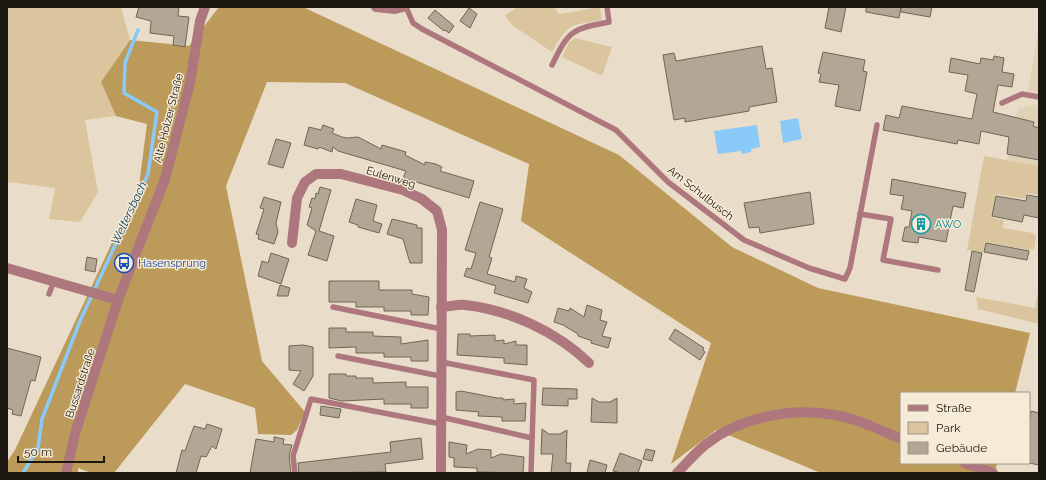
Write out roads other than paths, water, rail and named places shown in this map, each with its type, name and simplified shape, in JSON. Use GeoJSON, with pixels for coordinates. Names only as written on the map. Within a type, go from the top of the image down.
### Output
{"type":"FeatureCollection","features":[{"type":"Feature","properties":{"kind":"street","name":"Alte Holzer Straße"},"geometry":{"type":"LineString","coordinates":[[118,300],[165,179],[190,83],[200,21],[205,7]]}},
{"type":"Feature","properties":{"kind":"street"},"geometry":{"type":"LineString","coordinates":[[376,7],[395,9],[405,7]]}},
{"type":"Feature","properties":{"kind":"street","name":"Eulenweg"},"geometry":{"type":"LineString","coordinates":[[292,243],[297,198],[305,182],[316,174],[341,174],[403,190],[422,199],[437,210],[442,230],[440,362],[441,473]]}},
{"type":"Feature","properties":{"kind":"street"},"geometry":{"type":"LineString","coordinates":[[7,268],[118,300]]}},
{"type":"Feature","properties":{"kind":"street","name":"Bussardstraße"},"geometry":{"type":"LineString","coordinates":[[66,473],[75,434],[118,300]]}},
{"type":"Feature","properties":{"kind":"street"},"geometry":{"type":"LineString","coordinates":[[441,307],[464,305],[498,312],[535,326],[573,347],[589,363]]}},
{"type":"Feature","properties":{"kind":"street"},"geometry":{"type":"LineString","coordinates":[[677,473],[705,444],[747,420],[794,412],[835,415],[873,427],[900,439]]}},
{"type":"Feature","properties":{"kind":"street"},"geometry":{"type":"LineString","coordinates":[[968,464],[994,473]]}},
{"type":"Feature","properties":{"kind":"lane","name":"Am Schulbusch"},"geometry":{"type":"LineString","coordinates":[[405,7],[413,23],[422,29],[616,130],[668,182],[744,240],[802,265],[846,279],[850,268],[876,125]]}},
{"type":"Feature","properties":{"kind":"lane"},"geometry":{"type":"LineString","coordinates":[[552,65],[563,41],[570,34],[584,27],[609,22],[607,7]]}},
{"type":"Feature","properties":{"kind":"lane"},"geometry":{"type":"LineString","coordinates":[[1002,103],[1022,94],[1039,97]]}},
{"type":"Feature","properties":{"kind":"lane"},"geometry":{"type":"LineString","coordinates":[[860,214],[891,219],[883,260],[938,270]]}},
{"type":"Feature","properties":{"kind":"lane"},"geometry":{"type":"LineString","coordinates":[[49,294],[54,281]]}},
{"type":"Feature","properties":{"kind":"lane"},"geometry":{"type":"LineString","coordinates":[[332,307],[441,329]]}},
{"type":"Feature","properties":{"kind":"lane"},"geometry":{"type":"LineString","coordinates":[[338,356],[440,376]]}},
{"type":"Feature","properties":{"kind":"lane"},"geometry":{"type":"LineString","coordinates":[[440,362],[534,380],[531,473]]}},
{"type":"Feature","properties":{"kind":"lane"},"geometry":{"type":"LineString","coordinates":[[295,473],[293,456],[310,399],[532,438]]}},
{"type":"Feature","properties":{"kind":"water"},"geometry":{"type":"Polygon","coordinates":[[[798,118],[802,139],[783,143],[780,121],[798,118]]]}},
{"type":"Feature","properties":{"kind":"water"},"geometry":{"type":"Polygon","coordinates":[[[757,125],[760,147],[751,149],[751,152],[742,154],[741,151],[718,154],[714,131],[757,125]]]}},
{"type":"Feature","properties":{"kind":"waterway","name":"Weltersbach"},"geometry":{"type":"LineString","coordinates":[[23,473],[38,448],[42,419],[80,321],[148,174],[157,112],[124,93],[125,63],[138,30]]}},
{"type":"Feature","properties":{"kind":"place","name":"AWO"},"geometry":{"type":"Point","coordinates":[921,224]}},
{"type":"Feature","properties":{"kind":"place","name":"Hasensprung"},"geometry":{"type":"Point","coordinates":[124,263]}}]}
